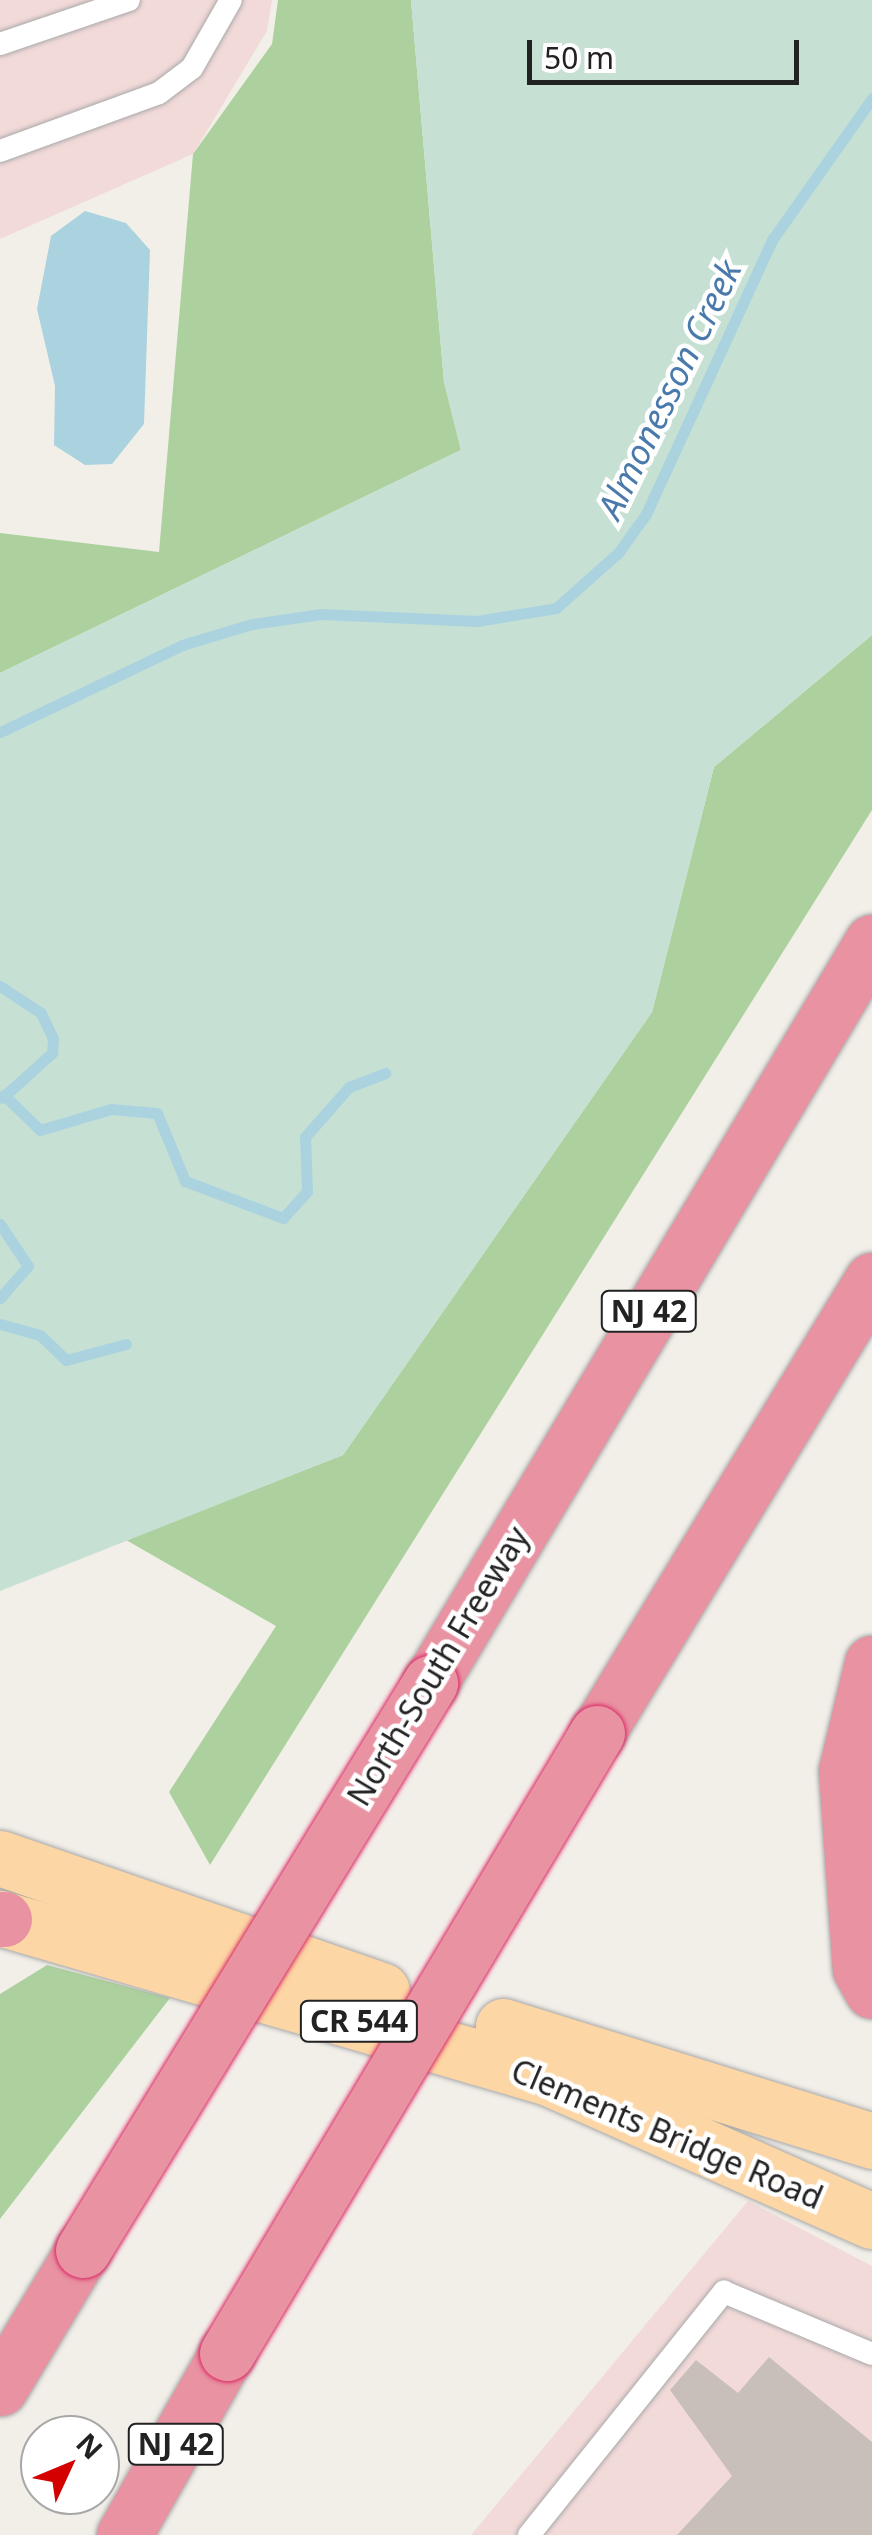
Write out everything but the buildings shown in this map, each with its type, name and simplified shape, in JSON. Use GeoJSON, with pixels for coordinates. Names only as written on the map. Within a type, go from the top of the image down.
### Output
{"type":"FeatureCollection","features":[{"type":"Feature","properties":{"kind":"highway","name":"North-South Freeway"},"geometry":{"type":"LineString","coordinates":[[0,2388],[430,1683],[872,942]]}},
{"type":"Feature","properties":{"kind":"highway","name":"NJ 42"},"geometry":{"type":"LineString","coordinates":[[124,2535],[227,2353],[872,1280]]}},
{"type":"Feature","properties":{"kind":"highway"},"geometry":{"type":"LineString","coordinates":[[872,1664],[846,1771],[860,1970],[872,1990]]}},
{"type":"Feature","properties":{"kind":"highway"},"geometry":{"type":"LineString","coordinates":[[0,2362],[83,2250]]}},
{"type":"Feature","properties":{"kind":"main road","name":"Clements Bridge Road"},"geometry":{"type":"LineString","coordinates":[[0,1858],[365,1986],[872,2140]]}},
{"type":"Feature","properties":{"kind":"main road","name":"Clements Bridge Road"},"geometry":{"type":"LineString","coordinates":[[1,1919],[549,2078],[872,2221]]}},
{"type":"Feature","properties":{"kind":"lane"},"geometry":{"type":"LineString","coordinates":[[0,44],[92,6],[128,0]]}},
{"type":"Feature","properties":{"kind":"lane"},"geometry":{"type":"LineString","coordinates":[[0,151],[159,93],[192,68],[231,0]]}},
{"type":"Feature","properties":{"kind":"lane"},"geometry":{"type":"LineString","coordinates":[[529,2535],[724,2292],[872,2354]]}},
{"type":"Feature","properties":{"kind":"shaded area"},"geometry":{"type":"Polygon","coordinates":[[[0,0],[272,0],[267,31],[193,154],[0,239],[0,0]]]}},
{"type":"Feature","properties":{"kind":"shaded area"},"geometry":{"type":"Polygon","coordinates":[[[748,2201],[872,2266],[872,2535],[471,2535],[748,2201]]]}},
{"type":"Feature","properties":{"kind":"green space"},"geometry":{"type":"Polygon","coordinates":[[[278,0],[411,0],[444,382],[461,450],[0,673],[0,533],[159,552],[193,154],[272,44],[278,0]]]}},
{"type":"Feature","properties":{"kind":"green space"},"geometry":{"type":"Polygon","coordinates":[[[411,0],[872,0],[872,635],[714,767],[652,1012],[343,1455],[0,1591],[0,673],[461,450],[444,382],[411,0]]]}},
{"type":"Feature","properties":{"kind":"green space"},"geometry":{"type":"Polygon","coordinates":[[[872,635],[872,810],[210,1865],[169,1792],[276,1626],[126,1540],[343,1455],[652,1012],[714,767],[872,635]]]}},
{"type":"Feature","properties":{"kind":"green space"},"geometry":{"type":"Polygon","coordinates":[[[47,1965],[170,1998],[0,2219],[0,1994],[47,1965]]]}},
{"type":"Feature","properties":{"kind":"water"},"geometry":{"type":"Polygon","coordinates":[[[85,211],[126,223],[150,250],[144,424],[112,464],[85,465],[54,445],[55,386],[37,309],[51,236],[85,211]]]}},
{"type":"Feature","properties":{"kind":"waterway","name":"Almonesson Creek"},"geometry":{"type":"LineString","coordinates":[[0,732],[182,645],[252,624],[321,614],[477,621],[556,608],[618,553],[646,514],[772,240],[872,98]]}},
{"type":"Feature","properties":{"kind":"waterway"},"geometry":{"type":"LineString","coordinates":[[0,986],[41,1013],[53,1039],[52,1053],[2,1098]]}},
{"type":"Feature","properties":{"kind":"waterway"},"geometry":{"type":"LineString","coordinates":[[4,1095],[40,1130],[111,1109],[157,1113],[185,1181],[283,1218],[307,1191],[305,1137],[349,1087],[385,1073]]}},
{"type":"Feature","properties":{"kind":"waterway"},"geometry":{"type":"LineString","coordinates":[[0,1224],[28,1266],[0,1298]]}},
{"type":"Feature","properties":{"kind":"waterway"},"geometry":{"type":"LineString","coordinates":[[0,1324],[40,1335],[66,1360],[126,1344]]}}]}
